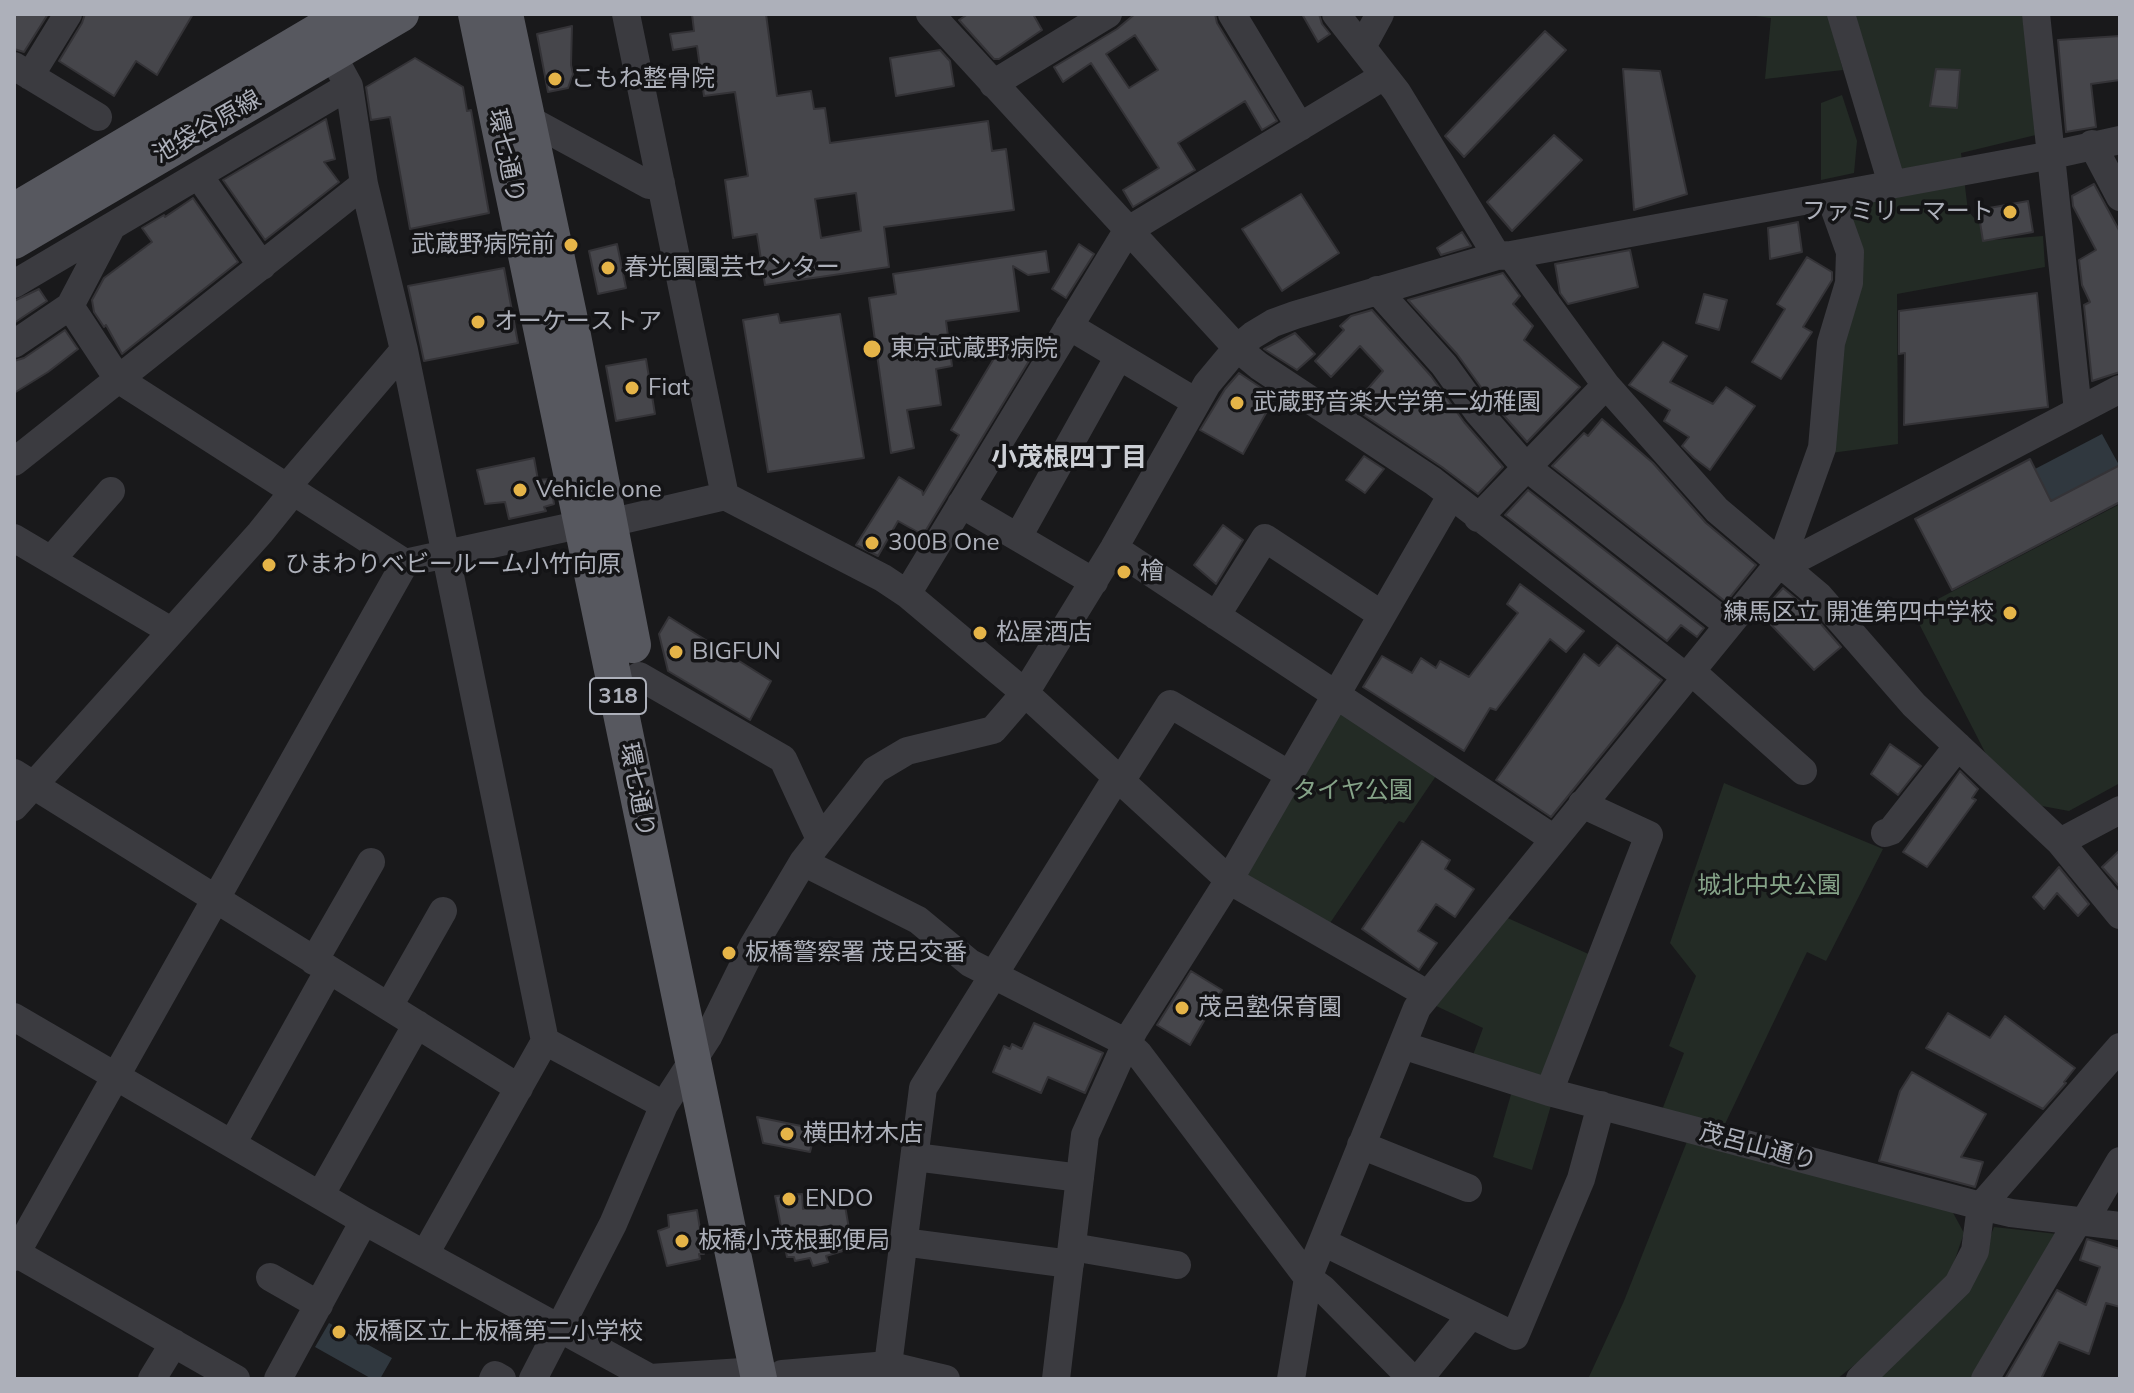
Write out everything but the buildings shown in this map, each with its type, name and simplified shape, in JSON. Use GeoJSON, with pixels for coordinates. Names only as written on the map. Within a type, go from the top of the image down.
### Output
{"type":"FeatureCollection","features":[{"type":"Feature","properties":{"kind":"main road","name":"池袋谷原線"},"geometry":{"type":"LineString","coordinates":[[14,211],[347,14]]}},
{"type":"Feature","properties":{"kind":"main road"},"geometry":{"type":"LineString","coordinates":[[357,14],[361,18],[398,16]]}},
{"type":"Feature","properties":{"kind":"main road","name":"環七通り"},"geometry":{"type":"LineString","coordinates":[[476,14],[596,523],[639,676],[700,1050]]}},
{"type":"Feature","properties":{"kind":"main road","name":"環七通り"},"geometry":{"type":"LineString","coordinates":[[505,14],[528,119],[596,523],[700,1050],[770,1376]]}},
{"type":"Feature","properties":{"kind":"main road","name":"池袋谷原線"},"geometry":{"type":"LineString","coordinates":[[14,241],[398,16]]}},
{"type":"Feature","properties":{"kind":"street"},"geometry":{"type":"LineString","coordinates":[[68,14],[22,71],[98,117]]}},
{"type":"Feature","properties":{"kind":"street"},"geometry":{"type":"LineString","coordinates":[[626,14],[725,496]]}},
{"type":"Feature","properties":{"kind":"street"},"geometry":{"type":"LineString","coordinates":[[993,84],[1108,14]]}},
{"type":"Feature","properties":{"kind":"street"},"geometry":{"type":"LineString","coordinates":[[1232,14],[1300,127]]}},
{"type":"Feature","properties":{"kind":"street"},"geometry":{"type":"LineString","coordinates":[[1336,14],[1397,92],[1504,256],[1606,385],[1717,510],[1819,596],[1914,705],[2060,842],[2120,915]]}},
{"type":"Feature","properties":{"kind":"street"},"geometry":{"type":"LineString","coordinates":[[1362,47],[1380,14]]}},
{"type":"Feature","properties":{"kind":"street"},"geometry":{"type":"LineString","coordinates":[[1841,14],[1892,184]]}},
{"type":"Feature","properties":{"kind":"street"},"geometry":{"type":"LineString","coordinates":[[2036,14],[2078,411]]}},
{"type":"Feature","properties":{"kind":"street"},"geometry":{"type":"LineString","coordinates":[[938,17],[993,84],[1237,348],[1259,366],[1433,481],[1478,518],[1689,674],[1803,771]]}},
{"type":"Feature","properties":{"kind":"street"},"geometry":{"type":"LineString","coordinates":[[332,55],[349,86],[364,184],[404,350],[447,553],[545,1041],[425,1254]]}},
{"type":"Feature","properties":{"kind":"street"},"geometry":{"type":"LineString","coordinates":[[907,594],[1127,231],[1384,76]]}},
{"type":"Feature","properties":{"kind":"street"},"geometry":{"type":"LineString","coordinates":[[14,284],[349,86]]}},
{"type":"Feature","properties":{"kind":"street"},"geometry":{"type":"LineString","coordinates":[[528,119],[649,185],[661,183]]}},
{"type":"Feature","properties":{"kind":"street"},"geometry":{"type":"LineString","coordinates":[[533,1379],[613,1224],[664,1105],[700,1050],[766,923],[803,862],[875,770],[907,751],[993,730],[1025,693],[1094,582],[1207,384],[1237,348],[1253,335],[1273,323],[1377,290],[1504,256],[2052,155],[2106,142],[2120,197]]}},
{"type":"Feature","properties":{"kind":"street"},"geometry":{"type":"LineString","coordinates":[[199,176],[262,266]]}},
{"type":"Feature","properties":{"kind":"street"},"geometry":{"type":"LineString","coordinates":[[14,462],[364,184]]}},
{"type":"Feature","properties":{"kind":"street"},"geometry":{"type":"LineString","coordinates":[[1291,1379],[1308,1278],[1417,1008],[1780,565],[1822,448],[1831,343],[1849,285],[1850,252],[1830,196]]}},
{"type":"Feature","properties":{"kind":"street"},"geometry":{"type":"LineString","coordinates":[[14,344],[70,306],[112,227]]}},
{"type":"Feature","properties":{"kind":"street"},"geometry":{"type":"LineString","coordinates":[[1377,290],[1444,365],[1478,412],[1525,466],[1728,625]]}},
{"type":"Feature","properties":{"kind":"street"},"geometry":{"type":"LineString","coordinates":[[70,306],[118,379],[405,563],[725,496],[883,578],[907,594],[1025,693],[1229,880],[1427,994]]}},
{"type":"Feature","properties":{"kind":"street"},"geometry":{"type":"LineString","coordinates":[[1069,326],[1196,402]]}},
{"type":"Feature","properties":{"kind":"street"},"geometry":{"type":"LineString","coordinates":[[14,807],[20,779],[164,627],[404,350]]}},
{"type":"Feature","properties":{"kind":"street"},"geometry":{"type":"LineString","coordinates":[[1018,537],[1119,356]]}},
{"type":"Feature","properties":{"kind":"street"},"geometry":{"type":"LineString","coordinates":[[1478,518],[1606,385]]}},
{"type":"Feature","properties":{"kind":"street"},"geometry":{"type":"LineString","coordinates":[[1780,565],[2120,389]]}},
{"type":"Feature","properties":{"kind":"street"},"geometry":{"type":"LineString","coordinates":[[51,560],[111,491]]}},
{"type":"Feature","properties":{"kind":"street"},"geometry":{"type":"LineString","coordinates":[[1056,1379],[1085,1135],[1127,1043],[1229,880],[1451,496]]}},
{"type":"Feature","properties":{"kind":"street"},"geometry":{"type":"LineString","coordinates":[[961,504],[1094,582]]}},
{"type":"Feature","properties":{"kind":"street"},"geometry":{"type":"LineString","coordinates":[[14,538],[164,627]]}},
{"type":"Feature","properties":{"kind":"street"},"geometry":{"type":"LineString","coordinates":[[1216,616],[1265,538],[1382,615]]}},
{"type":"Feature","properties":{"kind":"street"},"geometry":{"type":"LineString","coordinates":[[1114,548],[1554,839]]}},
{"type":"Feature","properties":{"kind":"street"},"geometry":{"type":"LineString","coordinates":[[236,1379],[15,1254],[405,563]]}},
{"type":"Feature","properties":{"kind":"street"},"geometry":{"type":"LineString","coordinates":[[639,676],[783,759],[820,839]]}},
{"type":"Feature","properties":{"kind":"street"},"geometry":{"type":"LineString","coordinates":[[888,1365],[923,1088],[1170,704],[1290,775]]}},
{"type":"Feature","properties":{"kind":"street"},"geometry":{"type":"LineString","coordinates":[[1885,833],[1891,831],[1958,746]]}},
{"type":"Feature","properties":{"kind":"street"},"geometry":{"type":"LineString","coordinates":[[20,779],[519,1088]]}},
{"type":"Feature","properties":{"kind":"street"},"geometry":{"type":"LineString","coordinates":[[1549,1092],[1649,835],[1582,804]]}},
{"type":"Feature","properties":{"kind":"street"},"geometry":{"type":"LineString","coordinates":[[2060,842],[2120,810]]}},
{"type":"Feature","properties":{"kind":"street"},"geometry":{"type":"LineString","coordinates":[[232,1144],[371,862]]}},
{"type":"Feature","properties":{"kind":"street"},"geometry":{"type":"LineString","coordinates":[[803,862],[918,920],[970,963],[993,976],[1127,1043],[1138,1053],[1308,1278],[1323,1289],[1412,1379]]}},
{"type":"Feature","properties":{"kind":"street"},"geometry":{"type":"LineString","coordinates":[[389,1006],[443,911]]}},
{"type":"Feature","properties":{"kind":"street"},"geometry":{"type":"LineString","coordinates":[[14,1017],[364,1221],[650,1379],[770,1376],[888,1365],[946,1379]]}},
{"type":"Feature","properties":{"kind":"street"},"geometry":{"type":"LineString","coordinates":[[321,1194],[417,1024]]}},
{"type":"Feature","properties":{"kind":"street"},"geometry":{"type":"LineString","coordinates":[[545,1041],[664,1105]]}},
{"type":"Feature","properties":{"kind":"street","name":"茂呂山通り"},"geometry":{"type":"LineString","coordinates":[[1402,1045],[1549,1092],[1981,1206],[2120,1226]]}},
{"type":"Feature","properties":{"kind":"street"},"geometry":{"type":"LineString","coordinates":[[1860,1379],[1958,1284],[1975,1251],[1981,1206],[2120,1047]]}},
{"type":"Feature","properties":{"kind":"street"},"geometry":{"type":"LineString","coordinates":[[1323,1242],[1515,1336],[1581,1179],[1601,1105]]}},
{"type":"Feature","properties":{"kind":"street"},"geometry":{"type":"LineString","coordinates":[[1361,1145],[1468,1188]]}},
{"type":"Feature","properties":{"kind":"street"},"geometry":{"type":"LineString","coordinates":[[915,1157],[1080,1178]]}},
{"type":"Feature","properties":{"kind":"street"},"geometry":{"type":"LineString","coordinates":[[1985,1379],[2120,1161]]}},
{"type":"Feature","properties":{"kind":"street"},"geometry":{"type":"LineString","coordinates":[[278,1379],[364,1221]]}},
{"type":"Feature","properties":{"kind":"street"},"geometry":{"type":"LineString","coordinates":[[903,1242],[1177,1265]]}},
{"type":"Feature","properties":{"kind":"street"},"geometry":{"type":"LineString","coordinates":[[270,1277],[319,1305]]}},
{"type":"Feature","properties":{"kind":"street"},"geometry":{"type":"LineString","coordinates":[[1419,1379],[1471,1315]]}},
{"type":"Feature","properties":{"kind":"street"},"geometry":{"type":"LineString","coordinates":[[152,1379],[174,1343]]}},
{"type":"Feature","properties":{"kind":"street"},"geometry":{"type":"LineString","coordinates":[[493,1379],[495,1375],[502,1379]]}},
{"type":"Feature","properties":{"kind":"green space"},"geometry":{"type":"Polygon","coordinates":[[[1740,14],[1828,14],[1843,70],[1765,79],[1771,18],[1740,14]]]}},
{"type":"Feature","properties":{"kind":"green space"},"geometry":{"type":"Polygon","coordinates":[[[1846,14],[2022,14],[2040,134],[1961,153],[1968,211],[1993,240],[2043,236],[2045,267],[1897,294],[1898,444],[1831,453],[1840,202],[1901,190],[1846,14]]]}},
{"type":"Feature","properties":{"kind":"green space"},"geometry":{"type":"Polygon","coordinates":[[[1842,95],[1857,141],[1854,173],[1821,180],[1821,103],[1842,95]]]}},
{"type":"Feature","properties":{"kind":"green space"},"geometry":{"type":"Polygon","coordinates":[[[2120,504],[2120,783],[2069,811],[2042,806],[1988,758],[1913,612],[2120,504]]]}},
{"type":"Feature","properties":{"kind":"green space","name":"タイヤ公園"},"geometry":{"type":"Polygon","coordinates":[[[1346,713],[1438,773],[1404,823],[1399,821],[1328,926],[1247,879],[1245,869],[1332,716],[1346,713]]]}},
{"type":"Feature","properties":{"kind":"green space","name":"城北中央公園"},"geometry":{"type":"Polygon","coordinates":[[[1724,783],[1883,849],[1826,961],[1807,952],[1725,1124],[1662,1110],[1684,1053],[1669,1046],[1696,976],[1670,943],[1724,783]]]}},
{"type":"Feature","properties":{"kind":"green space"},"geometry":{"type":"Polygon","coordinates":[[[1503,916],[1593,956],[1551,1070],[1539,1078],[1473,1055],[1483,1028],[1432,1004],[1503,916]]]}},
{"type":"Feature","properties":{"kind":"green space"},"geometry":{"type":"Polygon","coordinates":[[[1512,1091],[1552,1102],[1532,1170],[1493,1157],[1512,1091]]]}},
{"type":"Feature","properties":{"kind":"green space"},"geometry":{"type":"Polygon","coordinates":[[[1688,1139],[1951,1209],[1964,1233],[1950,1274],[1872,1351],[1837,1379],[1588,1379],[1624,1301],[1688,1139]]]}},
{"type":"Feature","properties":{"kind":"green space"},"geometry":{"type":"Polygon","coordinates":[[[1994,1227],[2057,1234],[1972,1379],[1875,1379],[1969,1289],[1994,1227]]]}},
{"type":"Feature","properties":{"kind":"shaded area"},"geometry":{"type":"Polygon","coordinates":[[[2102,434],[2119,465],[2051,501],[2035,469],[2102,434]]]}},
{"type":"Feature","properties":{"kind":"shaded area"},"geometry":{"type":"Polygon","coordinates":[[[329,1323],[392,1358],[380,1379],[372,1379],[315,1347],[329,1323]]]}},
{"type":"Feature","properties":{"kind":"place","name":"こもね整骨院"},"geometry":{"type":"Point","coordinates":[555,79]}},
{"type":"Feature","properties":{"kind":"place","name":"ファミリーマート"},"geometry":{"type":"Point","coordinates":[2010,212]}},
{"type":"Feature","properties":{"kind":"place","name":"武蔵野病院前"},"geometry":{"type":"Point","coordinates":[571,245]}},
{"type":"Feature","properties":{"kind":"place","name":"春光園園芸センター"},"geometry":{"type":"Point","coordinates":[608,268]}},
{"type":"Feature","properties":{"kind":"place","name":"オーケーストア"},"geometry":{"type":"Point","coordinates":[478,322]}},
{"type":"Feature","properties":{"kind":"place","name":"東京武蔵野病院"},"geometry":{"type":"Point","coordinates":[872,349]}},
{"type":"Feature","properties":{"kind":"place","name":"Fiat"},"geometry":{"type":"Point","coordinates":[632,388]}},
{"type":"Feature","properties":{"kind":"place","name":"武蔵野音楽大学第二幼稚園"},"geometry":{"type":"Point","coordinates":[1237,403]}},
{"type":"Feature","properties":{"kind":"place","name":"Vehicle one"},"geometry":{"type":"Point","coordinates":[520,490]}},
{"type":"Feature","properties":{"kind":"place","name":"300B One"},"geometry":{"type":"Point","coordinates":[872,543]}},
{"type":"Feature","properties":{"kind":"place","name":"ひまわりベビールーム小竹向原"},"geometry":{"type":"Point","coordinates":[269,565]}},
{"type":"Feature","properties":{"kind":"place","name":"檜"},"geometry":{"type":"Point","coordinates":[1124,572]}},
{"type":"Feature","properties":{"kind":"place","name":"練馬区立 開進第四中学校"},"geometry":{"type":"Point","coordinates":[2010,613]}},
{"type":"Feature","properties":{"kind":"place","name":"松屋酒店"},"geometry":{"type":"Point","coordinates":[980,633]}},
{"type":"Feature","properties":{"kind":"place","name":"BIGFUN"},"geometry":{"type":"Point","coordinates":[676,652]}},
{"type":"Feature","properties":{"kind":"place","name":"板橋警察署 茂呂交番"},"geometry":{"type":"Point","coordinates":[729,953]}},
{"type":"Feature","properties":{"kind":"place","name":"茂呂塾保育園"},"geometry":{"type":"Point","coordinates":[1182,1008]}},
{"type":"Feature","properties":{"kind":"place","name":"横田材木店"},"geometry":{"type":"Point","coordinates":[787,1134]}},
{"type":"Feature","properties":{"kind":"place","name":"ENDO"},"geometry":{"type":"Point","coordinates":[789,1199]}},
{"type":"Feature","properties":{"kind":"place","name":"板橋小茂根郵便局"},"geometry":{"type":"Point","coordinates":[682,1241]}},
{"type":"Feature","properties":{"kind":"place","name":"板橋区立上板橋第二小学校"},"geometry":{"type":"Point","coordinates":[339,1332]}},
{"type":"Feature","properties":{"kind":"district","name":"小茂根四丁目"},"geometry":{"type":"Point","coordinates":[1069,458]}}]}
